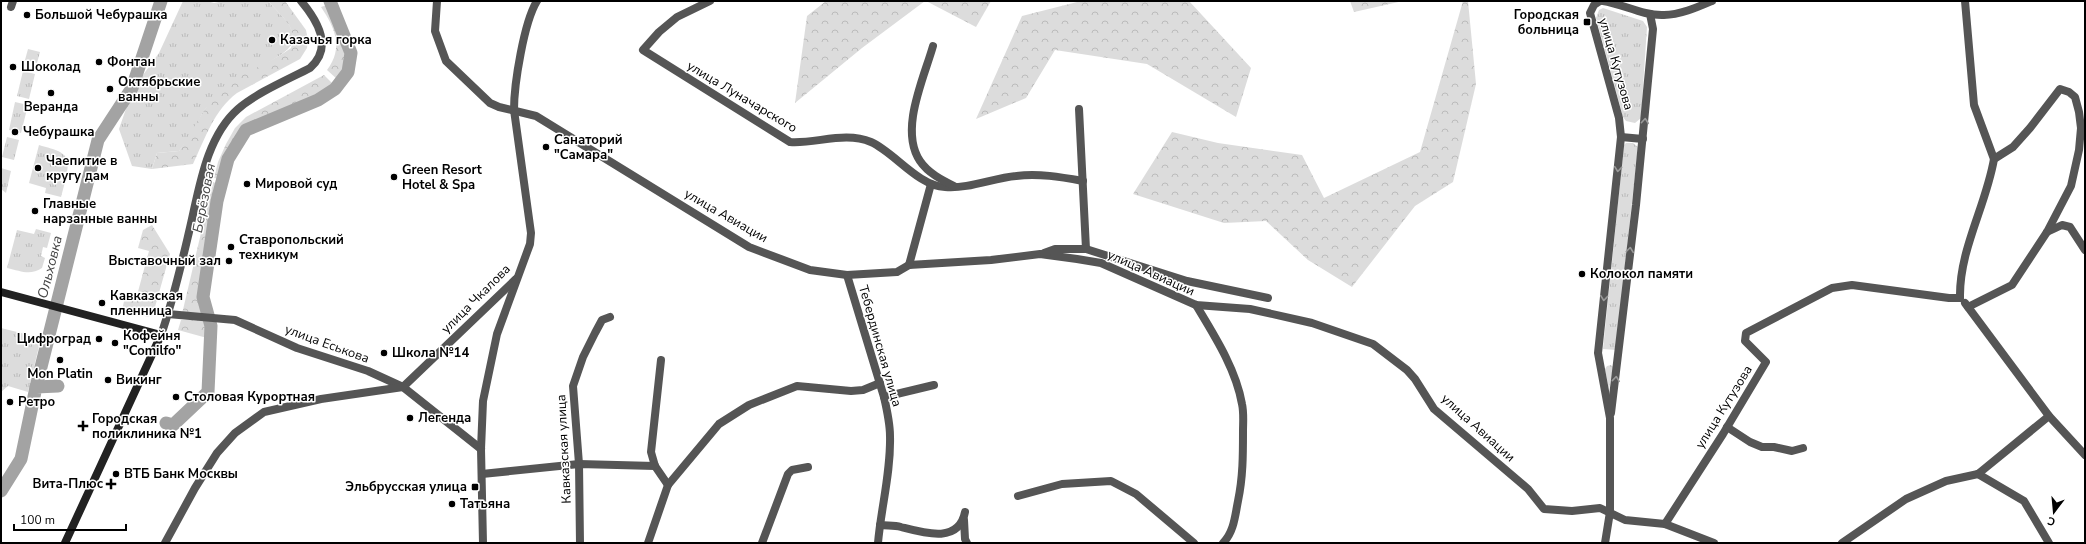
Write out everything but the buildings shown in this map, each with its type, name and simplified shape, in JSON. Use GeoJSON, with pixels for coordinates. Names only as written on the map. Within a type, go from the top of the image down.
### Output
{"type":"FeatureCollection","features":[{"type":"Feature","properties":{"kind":"main road"},"geometry":{"type":"LineString","coordinates":[[1,292],[160,334],[65,543]]}},
{"type":"Feature","properties":{"kind":"street"},"geometry":{"type":"LineString","coordinates":[[160,334],[168,314],[205,169],[213,146],[222,130],[231,116],[242,106],[310,68],[318,58],[322,42],[321,33],[318,25],[301,1]]}},
{"type":"Feature","properties":{"kind":"street","name":"улица Авиации"},"geometry":{"type":"LineString","coordinates":[[437,1],[435,31],[446,61],[490,103],[499,107],[536,116],[749,247],[810,270],[847,275],[897,272],[909,265],[991,260],[1040,254],[1055,250],[1086,249],[1187,282],[1268,298]]}},
{"type":"Feature","properties":{"kind":"street","name":"улица Чкалова"},"geometry":{"type":"LineString","coordinates":[[403,387],[518,277],[527,257],[531,233],[514,110],[515,82],[521,53],[537,1]]}},
{"type":"Feature","properties":{"kind":"street","name":"улица Луначарского"},"geometry":{"type":"LineString","coordinates":[[710,1],[677,17],[659,32],[643,50],[790,142],[805,144],[834,138],[859,138],[872,142],[931,184],[944,187],[957,187],[1017,176],[1054,176],[1082,181]]}},
{"type":"Feature","properties":{"kind":"street","name":"улица Кутузова"},"geometry":{"type":"LineString","coordinates":[[1610,418],[1598,353],[1622,137],[1619,118],[1590,13],[1594,4],[1602,1],[1650,14],[1664,15],[1676,14],[1712,1]]}},
{"type":"Feature","properties":{"kind":"street"},"geometry":{"type":"LineString","coordinates":[[1965,1],[1974,105],[1994,159],[1991,178],[1972,231],[1960,288],[1960,298],[2048,416],[2085,455]]}},
{"type":"Feature","properties":{"kind":"street","name":"улица Кутузова"},"geometry":{"type":"LineString","coordinates":[[1604,543],[1610,512],[1610,418],[1615,388],[1643,139],[1653,29],[1650,14]]}},
{"type":"Feature","properties":{"kind":"street"},"geometry":{"type":"LineString","coordinates":[[933,46],[913,116],[911,131],[920,161],[932,174],[957,187]]}},
{"type":"Feature","properties":{"kind":"street"},"geometry":{"type":"LineString","coordinates":[[1968,307],[2012,285],[2047,232],[2071,186],[2079,150],[2081,128],[2075,97],[2069,92],[2060,88],[2030,128],[2013,147],[1994,159]]}},
{"type":"Feature","properties":{"kind":"street"},"geometry":{"type":"LineString","coordinates":[[1079,109],[1086,249]]}},
{"type":"Feature","properties":{"kind":"street"},"geometry":{"type":"LineString","coordinates":[[1622,137],[1643,139]]}},
{"type":"Feature","properties":{"kind":"street"},"geometry":{"type":"LineString","coordinates":[[909,265],[931,184]]}},
{"type":"Feature","properties":{"kind":"street"},"geometry":{"type":"LineString","coordinates":[[2047,232],[2062,225],[2070,227],[2085,250]]}},
{"type":"Feature","properties":{"kind":"street","name":"улица Авиации"},"geometry":{"type":"LineString","coordinates":[[1040,254],[1101,263],[1196,305],[1250,309],[1304,321],[1372,344],[1416,379],[1434,409],[1528,489],[1544,509],[1572,511],[1600,508],[1610,512]]}},
{"type":"Feature","properties":{"kind":"street","name":"Тебердинская улица"},"geometry":{"type":"LineString","coordinates":[[847,275],[884,397],[890,435],[890,451],[878,543]]}},
{"type":"Feature","properties":{"kind":"street"},"geometry":{"type":"LineString","coordinates":[[483,543],[481,448],[483,402],[488,371],[498,334],[518,277]]}},
{"type":"Feature","properties":{"kind":"street","name":"улица Кутузова"},"geometry":{"type":"LineString","coordinates":[[1665,524],[1727,428],[1766,362],[1746,341],[1746,333],[1832,288],[1852,285],[1949,298],[1960,298]]}},
{"type":"Feature","properties":{"kind":"street"},"geometry":{"type":"LineString","coordinates":[[1196,305],[1214,334],[1235,379],[1243,404],[1243,477],[1229,538],[1223,543]]}},
{"type":"Feature","properties":{"kind":"street","name":"улица Еськова"},"geometry":{"type":"LineString","coordinates":[[168,314],[218,317],[235,320],[297,348],[368,371],[403,387],[481,448]]}},
{"type":"Feature","properties":{"kind":"street","name":"Кавказская улица"},"geometry":{"type":"LineString","coordinates":[[580,543],[579,464],[573,386],[583,357],[595,333],[602,320],[610,316]]}},
{"type":"Feature","properties":{"kind":"street"},"geometry":{"type":"LineString","coordinates":[[661,360],[651,452],[655,466],[668,485]]}},
{"type":"Feature","properties":{"kind":"street"},"geometry":{"type":"LineString","coordinates":[[648,543],[668,485],[719,424],[749,405],[797,386],[851,392],[863,390],[880,383]]}},
{"type":"Feature","properties":{"kind":"street"},"geometry":{"type":"LineString","coordinates":[[884,397],[934,385]]}},
{"type":"Feature","properties":{"kind":"street"},"geometry":{"type":"LineString","coordinates":[[164,543],[217,453],[235,433],[264,412],[321,399],[403,387]]}},
{"type":"Feature","properties":{"kind":"street"},"geometry":{"type":"LineString","coordinates":[[1842,543],[1906,498],[1946,481],[1978,474],[2048,416]]}},
{"type":"Feature","properties":{"kind":"street"},"geometry":{"type":"LineString","coordinates":[[1727,428],[1762,447],[1774,447],[1792,451],[1803,448]]}},
{"type":"Feature","properties":{"kind":"street"},"geometry":{"type":"LineString","coordinates":[[482,474],[579,464],[655,466]]}},
{"type":"Feature","properties":{"kind":"street"},"geometry":{"type":"LineString","coordinates":[[762,543],[788,474],[792,470],[808,467]]}},
{"type":"Feature","properties":{"kind":"street"},"geometry":{"type":"LineString","coordinates":[[1978,474],[2024,501],[2049,543]]}},
{"type":"Feature","properties":{"kind":"street"},"geometry":{"type":"LineString","coordinates":[[1018,496],[1062,484],[1111,481],[1136,494],[1194,543]]}},
{"type":"Feature","properties":{"kind":"street"},"geometry":{"type":"LineString","coordinates":[[1610,512],[1625,520],[1665,524],[1714,543]]}},
{"type":"Feature","properties":{"kind":"street"},"geometry":{"type":"LineString","coordinates":[[880,525],[900,527],[926,535],[940,535],[952,532],[959,527],[965,516],[965,539],[967,543]]}},
{"type":"Feature","properties":{"kind":"green space"},"geometry":{"type":"Polygon","coordinates":[[[183,1],[207,1],[214,3],[224,1],[268,1],[286,20],[293,34],[293,41],[282,54],[216,96],[203,112],[193,132],[179,151],[157,153],[152,169],[132,166],[119,129],[128,103],[143,75],[159,53],[183,1]]]}},
{"type":"Feature","properties":{"kind":"green space"},"geometry":{"type":"Polygon","coordinates":[[[268,1],[285,1],[306,30],[308,40],[307,48],[300,59],[237,93],[229,100],[216,116],[193,164],[152,169],[157,153],[179,151],[214,96],[221,88],[229,82],[276,58],[291,48],[293,34],[291,28],[268,1]]]}},
{"type":"Feature","properties":{"kind":"green space"},"geometry":{"type":"Polygon","coordinates":[[[826,1],[925,1],[862,48],[795,103],[807,16],[826,1]]]}},
{"type":"Feature","properties":{"kind":"green space"},"geometry":{"type":"Polygon","coordinates":[[[926,1],[991,1],[976,27],[926,1]]]}},
{"type":"Feature","properties":{"kind":"green space"},"geometry":{"type":"Polygon","coordinates":[[[1081,1],[1189,1],[1251,68],[1236,117],[1147,64],[1055,50],[1026,98],[976,119],[1022,16],[1081,1]]]}},
{"type":"Feature","properties":{"kind":"green space"},"geometry":{"type":"Polygon","coordinates":[[[1350,1],[1403,1],[1354,12],[1350,1]]]}},
{"type":"Feature","properties":{"kind":"green space"},"geometry":{"type":"Polygon","coordinates":[[[1463,1],[1468,1],[1476,84],[1453,182],[1415,206],[1352,287],[1308,260],[1266,221],[1224,223],[1133,194],[1172,132],[1218,143],[1302,155],[1324,198],[1420,152],[1463,1]]]}},
{"type":"Feature","properties":{"kind":"green space"},"geometry":{"type":"Polygon","coordinates":[[[327,5],[340,33],[345,52],[343,70],[338,80],[327,70],[335,54],[336,38],[334,30],[321,7],[327,5]]]}},
{"type":"Feature","properties":{"kind":"green space"},"geometry":{"type":"Polygon","coordinates":[[[1603,8],[1643,21],[1647,27],[1641,118],[1635,123],[1626,121],[1623,117],[1596,18],[1599,10],[1603,8]]]}},
{"type":"Feature","properties":{"kind":"green space"},"geometry":{"type":"Polygon","coordinates":[[[28,49],[40,52],[37,63],[25,60],[28,49]]]}},
{"type":"Feature","properties":{"kind":"green space"},"geometry":{"type":"Polygon","coordinates":[[[23,71],[35,74],[29,99],[17,96],[23,71]]]}},
{"type":"Feature","properties":{"kind":"green space"},"geometry":{"type":"Polygon","coordinates":[[[324,75],[334,85],[317,97],[244,129],[225,159],[220,179],[214,178],[218,162],[226,144],[235,128],[246,117],[324,75]]]}},
{"type":"Feature","properties":{"kind":"green space"},"geometry":{"type":"Polygon","coordinates":[[[15,102],[28,105],[21,133],[9,130],[15,102]]]}},
{"type":"Feature","properties":{"kind":"green space"},"geometry":{"type":"Polygon","coordinates":[[[7,137],[19,140],[14,160],[2,157],[7,137]]]}},
{"type":"Feature","properties":{"kind":"green space"},"geometry":{"type":"Polygon","coordinates":[[[1626,143],[1633,143],[1638,147],[1616,350],[1603,349],[1624,145],[1626,143]]]}},
{"type":"Feature","properties":{"kind":"green space"},"geometry":{"type":"Polygon","coordinates":[[[39,145],[61,152],[67,160],[67,172],[62,172],[60,181],[65,182],[61,197],[45,193],[46,188],[29,183],[39,145]]]}},
{"type":"Feature","properties":{"kind":"green space"},"geometry":{"type":"Polygon","coordinates":[[[1,168],[11,171],[6,193],[1,189],[1,168]]]}},
{"type":"Feature","properties":{"kind":"green space"},"geometry":{"type":"Polygon","coordinates":[[[213,182],[218,184],[214,201],[201,296],[205,315],[182,314],[213,182]]]}},
{"type":"Feature","properties":{"kind":"green space"},"geometry":{"type":"Polygon","coordinates":[[[152,225],[170,254],[153,314],[148,317],[122,310],[125,297],[136,299],[149,251],[138,248],[143,230],[152,225]]]}},
{"type":"Feature","properties":{"kind":"green space"},"geometry":{"type":"Polygon","coordinates":[[[36,229],[51,233],[47,248],[43,247],[41,256],[45,258],[42,268],[29,272],[7,268],[17,230],[34,234],[36,229]]]}},
{"type":"Feature","properties":{"kind":"green space"},"geometry":{"type":"Polygon","coordinates":[[[181,320],[206,320],[207,338],[178,330],[181,320]]]}},
{"type":"Feature","properties":{"kind":"green space"},"geometry":{"type":"Polygon","coordinates":[[[1,328],[41,338],[28,392],[8,386],[1,392],[1,328]]]}},
{"type":"Feature","properties":{"kind":"green space"},"geometry":{"type":"Polygon","coordinates":[[[1611,365],[1613,367],[1609,390],[1605,369],[1607,366],[1611,365]]]}},
{"type":"Feature","properties":{"kind":"waterway","name":"Ольховка"},"geometry":{"type":"LineString","coordinates":[[36,387],[98,140],[132,88],[161,1]]}},
{"type":"Feature","properties":{"kind":"waterway","name":"Берёзовая"},"geometry":{"type":"LineString","coordinates":[[166,423],[173,425],[208,392],[211,326],[203,297],[217,201],[228,159],[246,130],[318,100],[335,89],[348,72],[351,53],[330,1]]}},
{"type":"Feature","properties":{"kind":"waterway","name":"Берёзовая"},"geometry":{"type":"LineString","coordinates":[[1,491],[21,459],[36,387],[58,386]]}},
{"type":"Feature","properties":{"kind":"place","name":"Большой Чебурашка"},"geometry":{"type":"Point","coordinates":[27,15]}},
{"type":"Feature","properties":{"kind":"place","name":"Городская больница"},"geometry":{"type":"Point","coordinates":[1587,22]}},
{"type":"Feature","properties":{"kind":"place","name":"Казачья горка"},"geometry":{"type":"Point","coordinates":[272,40]}},
{"type":"Feature","properties":{"kind":"place","name":"Фонтан"},"geometry":{"type":"Point","coordinates":[99,62]}},
{"type":"Feature","properties":{"kind":"place","name":"Шоколад"},"geometry":{"type":"Point","coordinates":[13,67]}},
{"type":"Feature","properties":{"kind":"place","name":"Октябрьские ванны"},"geometry":{"type":"Point","coordinates":[110,89]}},
{"type":"Feature","properties":{"kind":"place","name":"Веранда"},"geometry":{"type":"Point","coordinates":[51,93]}},
{"type":"Feature","properties":{"kind":"place","name":"Чебурашка"},"geometry":{"type":"Point","coordinates":[15,132]}},
{"type":"Feature","properties":{"kind":"place","name":"Санаторий \"Самара\""},"geometry":{"type":"Point","coordinates":[546,147]}},
{"type":"Feature","properties":{"kind":"place","name":"Чаепитие в кругу дам"},"geometry":{"type":"Point","coordinates":[38,168]}},
{"type":"Feature","properties":{"kind":"place","name":"Green Resort Hotel & Spa"},"geometry":{"type":"Point","coordinates":[394,177]}},
{"type":"Feature","properties":{"kind":"place","name":"Мировой суд"},"geometry":{"type":"Point","coordinates":[247,184]}},
{"type":"Feature","properties":{"kind":"place","name":"Главные нарзанные ванны"},"geometry":{"type":"Point","coordinates":[35,211]}},
{"type":"Feature","properties":{"kind":"place","name":"Ставропольский техникум"},"geometry":{"type":"Point","coordinates":[231,247]}},
{"type":"Feature","properties":{"kind":"place","name":"Выставочный зал"},"geometry":{"type":"Point","coordinates":[229,261]}},
{"type":"Feature","properties":{"kind":"place","name":"Колокол памяти"},"geometry":{"type":"Point","coordinates":[1582,274]}},
{"type":"Feature","properties":{"kind":"place","name":"Кавказская пленница"},"geometry":{"type":"Point","coordinates":[102,303]}},
{"type":"Feature","properties":{"kind":"place","name":"Цифроград"},"geometry":{"type":"Point","coordinates":[99,339]}},
{"type":"Feature","properties":{"kind":"place","name":"Кофейня \"Comilfo\""},"geometry":{"type":"Point","coordinates":[115,343]}},
{"type":"Feature","properties":{"kind":"place","name":"Школа №14"},"geometry":{"type":"Point","coordinates":[384,353]}},
{"type":"Feature","properties":{"kind":"place","name":"Mon Platin"},"geometry":{"type":"Point","coordinates":[60,360]}},
{"type":"Feature","properties":{"kind":"place","name":"Викинг"},"geometry":{"type":"Point","coordinates":[108,380]}},
{"type":"Feature","properties":{"kind":"place","name":"Столовая Курортная"},"geometry":{"type":"Point","coordinates":[176,397]}},
{"type":"Feature","properties":{"kind":"place","name":"Ретро"},"geometry":{"type":"Point","coordinates":[10,402]}},
{"type":"Feature","properties":{"kind":"place","name":"Легенда"},"geometry":{"type":"Point","coordinates":[410,418]}},
{"type":"Feature","properties":{"kind":"place","name":"Городская поликлиника №1"},"geometry":{"type":"Point","coordinates":[83,426]}},
{"type":"Feature","properties":{"kind":"place","name":"ВТБ Банк Москвы"},"geometry":{"type":"Point","coordinates":[116,474]}},
{"type":"Feature","properties":{"kind":"place","name":"Вита-Плюс"},"geometry":{"type":"Point","coordinates":[111,484]}},
{"type":"Feature","properties":{"kind":"place","name":"Эльбрусская улица"},"geometry":{"type":"Point","coordinates":[475,487]}},
{"type":"Feature","properties":{"kind":"place","name":"Татьяна"},"geometry":{"type":"Point","coordinates":[452,504]}}]}
